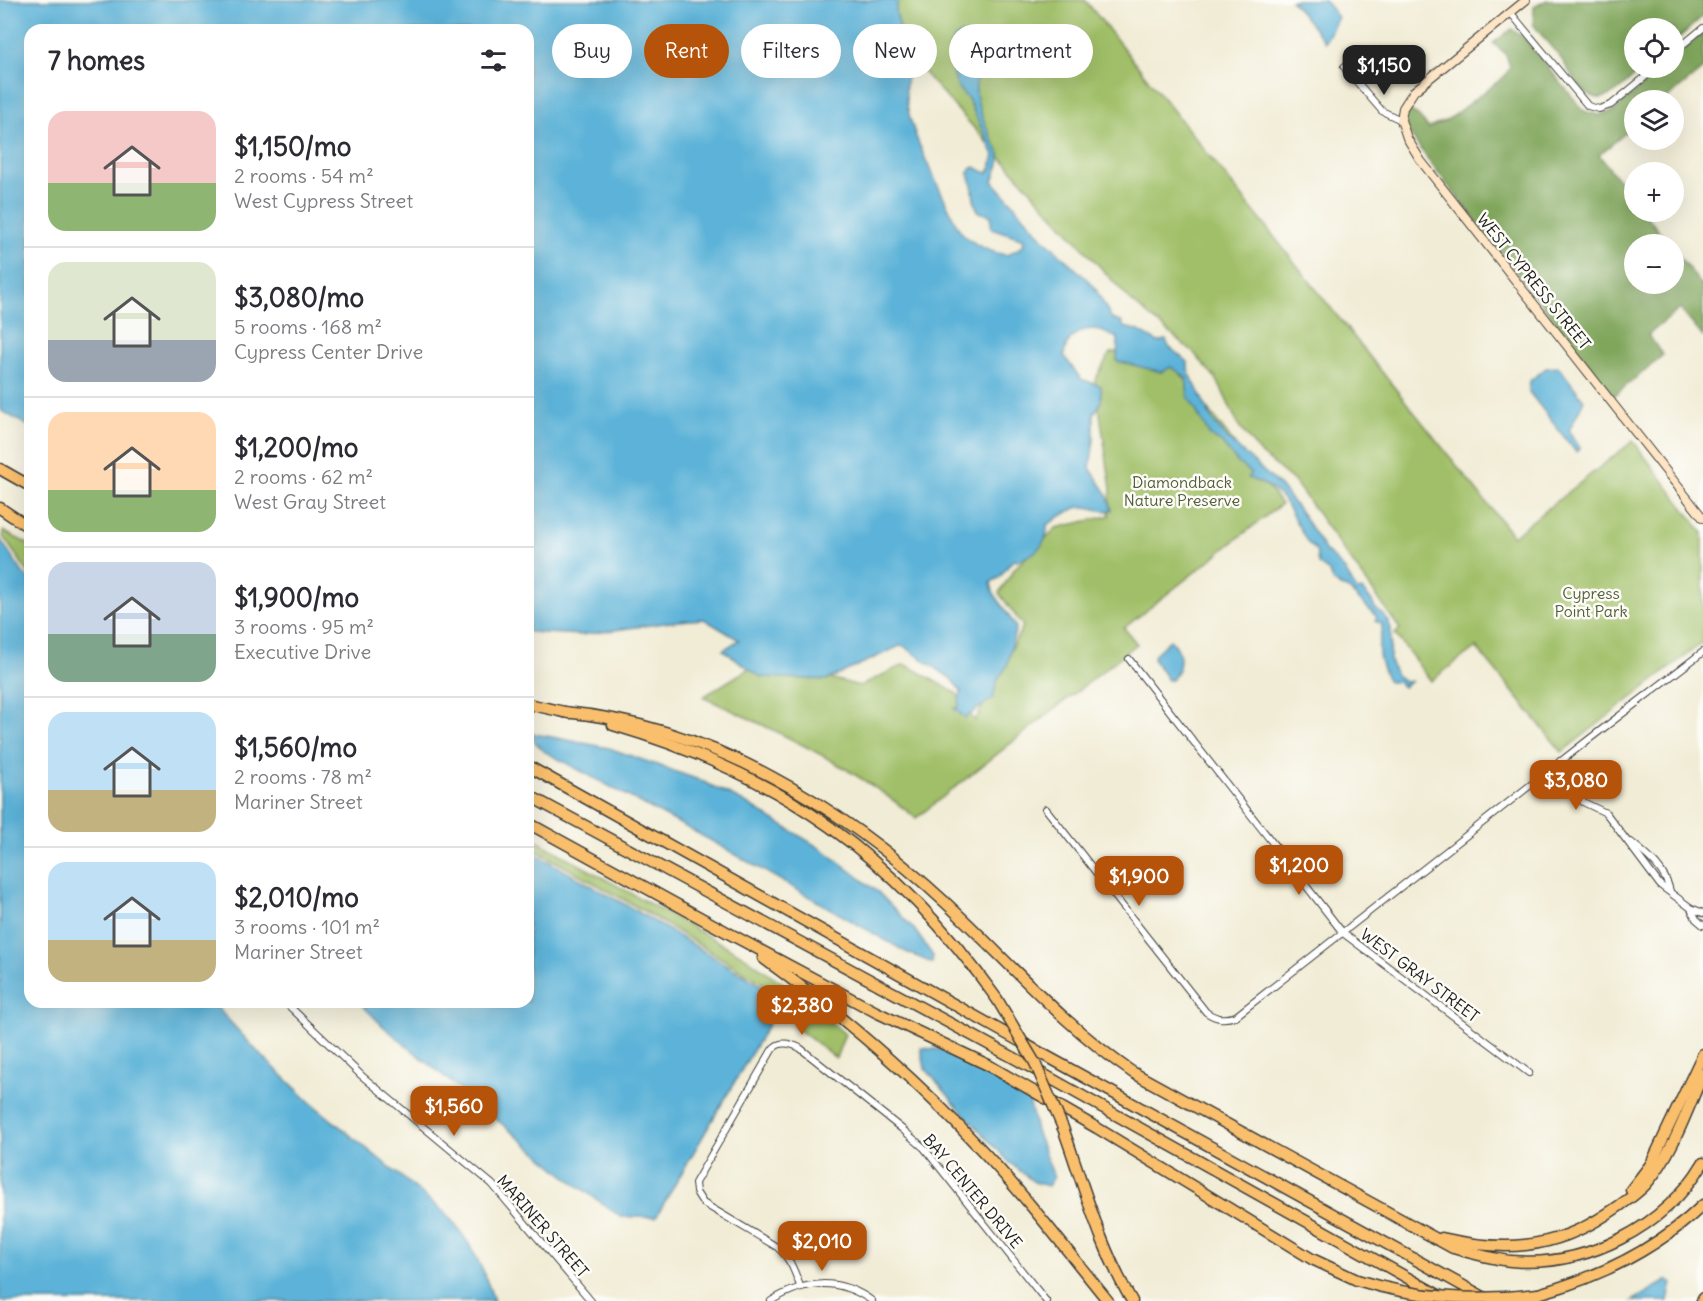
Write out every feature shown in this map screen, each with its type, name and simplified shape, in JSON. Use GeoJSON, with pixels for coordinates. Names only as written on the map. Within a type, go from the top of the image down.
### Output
{"type":"FeatureCollection","features":[{"type":"Feature","properties":{"kind":"highway"},"geometry":{"type":"LineString","coordinates":[[0,469],[24,483]]}},
{"type":"Feature","properties":{"kind":"highway"},"geometry":{"type":"LineString","coordinates":[[0,506],[24,517]]}},
{"type":"Feature","properties":{"kind":"highway"},"geometry":{"type":"LineString","coordinates":[[0,506],[24,524]]}},
{"type":"Feature","properties":{"kind":"highway"},"geometry":{"type":"LineString","coordinates":[[534,705],[663,740],[761,783],[812,814],[880,866],[923,907],[972,963],[997,999],[1035,1063],[1063,1128],[1107,1252],[1132,1301]]}},
{"type":"Feature","properties":{"kind":"highway"},"geometry":{"type":"LineString","coordinates":[[564,712],[611,717],[680,737],[746,764],[813,801],[868,838],[925,883],[1070,1024],[1114,1060],[1453,1248],[1480,1256],[1512,1261],[1546,1260],[1578,1255],[1627,1236],[1657,1216],[1681,1192],[1703,1163]]}},
{"type":"Feature","properties":{"kind":"highway"},"geometry":{"type":"LineString","coordinates":[[534,769],[1490,1301]]}},
{"type":"Feature","properties":{"kind":"highway"},"geometry":{"type":"LineString","coordinates":[[534,798],[1016,1059],[1448,1301]]}},
{"type":"Feature","properties":{"kind":"highway"},"geometry":{"type":"LineString","coordinates":[[534,826],[876,1012],[988,1065],[1097,1128],[1312,1259],[1357,1280],[1402,1293],[1441,1299],[1489,1300],[1538,1294],[1583,1280],[1619,1265],[1671,1232],[1703,1205]]}},
{"type":"Feature","properties":{"kind":"highway"},"geometry":{"type":"LineString","coordinates":[[732,935],[842,1018],[938,1104],[1018,1190],[1108,1301]]}},
{"type":"Feature","properties":{"kind":"highway"},"geometry":{"type":"LineString","coordinates":[[1598,1220],[1625,1196],[1651,1164],[1703,1054]]}},
{"type":"Feature","properties":{"kind":"highway"},"geometry":{"type":"LineString","coordinates":[[1433,1236],[1474,1245],[1522,1246],[1569,1235],[1598,1220],[1647,1183],[1664,1157],[1703,1074]]}},
{"type":"Feature","properties":{"kind":"street"},"geometry":{"type":"LineString","coordinates":[[1344,67],[1382,111],[1401,120],[1405,104],[1414,91],[1526,0]]}},
{"type":"Feature","properties":{"kind":"street"},"geometry":{"type":"LineString","coordinates":[[1510,12],[1588,106],[1599,109],[1611,105],[1644,78]]}},
{"type":"Feature","properties":{"kind":"street"},"geometry":{"type":"LineString","coordinates":[[1684,44],[1703,28]]}},
{"type":"Feature","properties":{"kind":"street","name":"WEST CYPRESS STREET"},"geometry":{"type":"LineString","coordinates":[[1401,120],[1407,138],[1433,179],[1703,518]]}},
{"type":"Feature","properties":{"kind":"street"},"geometry":{"type":"LineString","coordinates":[[1046,809],[1206,1012],[1222,1019],[1236,1016],[1560,761],[1703,652]]}},
{"type":"Feature","properties":{"kind":"street","name":"WEST GRAY STREET"},"geometry":{"type":"LineString","coordinates":[[1129,659],[1342,933],[1529,1073]]}},
{"type":"Feature","properties":{"kind":"street"},"geometry":{"type":"LineString","coordinates":[[1560,761],[1576,779],[1584,802],[1606,813],[1623,835],[1653,860],[1667,880],[1670,891],[1691,908],[1703,913]]}},
{"type":"Feature","properties":{"kind":"street"},"geometry":{"type":"LineString","coordinates":[[1691,908],[1696,919],[1703,925]]}},
{"type":"Feature","properties":{"kind":"street","name":"MARINER STREET"},"geometry":{"type":"LineString","coordinates":[[291,1008],[362,1076],[492,1184],[591,1301]]}},
{"type":"Feature","properties":{"kind":"street","name":"BAY CENTER DRIVE"},"geometry":{"type":"LineString","coordinates":[[800,1286],[785,1254],[703,1203],[696,1192],[695,1183],[772,1050],[782,1044],[800,1048],[924,1148],[1046,1301]]}},
{"type":"Feature","properties":{"kind":"street"},"geometry":{"type":"LineString","coordinates":[[771,1301],[800,1286],[835,1285],[863,1294],[872,1301]]}},
{"type":"Feature","properties":{"kind":"green space","name":"Cypress Point Park"},"geometry":{"type":"Polygon","coordinates":[[[890,0],[1085,0],[1513,536],[1633,441],[1703,533],[1703,642],[1562,752],[1476,647],[1431,681],[1395,634],[1400,629],[1294,481],[1259,452],[1239,426],[1217,380],[1194,353],[1130,300],[929,78],[937,78],[937,24],[898,24],[890,0]]]}},
{"type":"Feature","properties":{"kind":"green space"},"geometry":{"type":"Polygon","coordinates":[[[1547,0],[1703,0],[1703,16],[1684,33],[1684,18],[1624,18],[1624,78],[1632,78],[1613,94],[1602,98],[1588,94],[1582,88],[1533,24],[1534,7],[1547,0]]]}},
{"type":"Feature","properties":{"kind":"green space"},"geometry":{"type":"Polygon","coordinates":[[[1512,29],[1524,38],[1584,111],[1599,115],[1614,111],[1624,102],[1624,134],[1599,155],[1624,187],[1624,222],[1651,222],[1662,234],[1624,234],[1624,294],[1684,294],[1684,263],[1703,287],[1703,337],[1680,309],[1648,335],[1663,355],[1614,396],[1432,165],[1400,120],[1406,108],[1416,114],[1429,128],[1447,120],[1505,76],[1510,67],[1506,55],[1493,43],[1512,29]]]}},
{"type":"Feature","properties":{"kind":"green space"},"geometry":{"type":"Polygon","coordinates":[[[1703,33],[1703,69],[1677,90],[1638,90],[1652,78],[1684,78],[1684,49],[1703,33]]]}},
{"type":"Feature","properties":{"kind":"green space","name":"Diamondback Nature Preserve"},"geometry":{"type":"Polygon","coordinates":[[[1139,349],[1174,365],[1281,504],[1124,628],[1137,644],[916,818],[867,782],[814,751],[703,697],[756,664],[779,665],[860,686],[905,664],[956,693],[975,721],[1023,626],[999,593],[1015,568],[1056,528],[1109,516],[1111,489],[1095,380],[1110,353],[1139,349]]]}},
{"type":"Feature","properties":{"kind":"green space"},"geometry":{"type":"Polygon","coordinates":[[[3,531],[24,542],[24,566],[2,535],[3,531]]]}},
{"type":"Feature","properties":{"kind":"green space"},"geometry":{"type":"Polygon","coordinates":[[[534,839],[742,955],[780,981],[845,1034],[836,1058],[794,1026],[800,1026],[805,1014],[792,1001],[637,907],[534,849],[534,839]]]}},
{"type":"Feature","properties":{"kind":"water"},"geometry":{"type":"Polygon","coordinates":[[[0,0],[898,0],[896,12],[899,24],[853,24],[853,78],[907,78],[906,99],[915,135],[962,233],[983,248],[1007,255],[1023,246],[1024,239],[991,228],[991,215],[979,212],[976,207],[968,173],[975,167],[987,173],[991,168],[994,155],[968,99],[958,88],[955,78],[977,78],[978,102],[1000,156],[993,181],[1044,239],[1094,286],[1112,319],[1158,342],[1166,340],[1169,347],[1188,362],[1188,370],[1213,421],[1227,438],[1280,486],[1302,514],[1325,550],[1345,570],[1357,591],[1362,590],[1375,608],[1384,615],[1391,628],[1390,661],[1396,675],[1406,682],[1412,681],[1403,687],[1398,682],[1389,682],[1379,654],[1382,624],[1375,621],[1377,617],[1347,588],[1332,581],[1329,572],[1318,564],[1316,550],[1308,543],[1283,499],[1268,486],[1248,478],[1251,473],[1237,462],[1221,442],[1210,436],[1188,396],[1186,377],[1171,367],[1161,372],[1117,361],[1118,338],[1094,329],[1082,331],[1073,336],[1069,340],[1064,356],[1081,379],[1101,386],[1101,402],[1094,414],[1094,440],[1090,468],[1106,492],[1112,510],[1104,511],[1083,507],[1065,514],[1047,525],[1045,539],[1037,550],[1026,557],[1012,561],[999,578],[991,582],[993,592],[1016,627],[1007,666],[998,679],[993,698],[965,718],[954,708],[958,708],[961,691],[950,678],[902,645],[827,680],[761,677],[723,650],[739,640],[704,619],[581,635],[534,632],[534,24],[24,24],[24,424],[0,410],[0,0]]]}},
{"type":"Feature","properties":{"kind":"water"},"geometry":{"type":"Polygon","coordinates":[[[1291,0],[1324,0],[1338,17],[1325,42],[1291,0]]]}},
{"type":"Feature","properties":{"kind":"water"},"geometry":{"type":"Polygon","coordinates":[[[1559,367],[1584,400],[1569,431],[1580,448],[1576,452],[1529,392],[1530,381],[1546,368],[1559,367]]]}},
{"type":"Feature","properties":{"kind":"water"},"geometry":{"type":"Polygon","coordinates":[[[0,539],[24,574],[24,1008],[218,1008],[258,1052],[310,1102],[443,1211],[460,1231],[474,1253],[494,1301],[0,1301],[0,539]]]}},
{"type":"Feature","properties":{"kind":"water"},"geometry":{"type":"Polygon","coordinates":[[[1170,640],[1178,649],[1180,659],[1178,670],[1172,680],[1168,680],[1153,659],[1170,640]]]}},
{"type":"Feature","properties":{"kind":"water"},"geometry":{"type":"Polygon","coordinates":[[[534,734],[609,748],[702,781],[742,801],[825,851],[878,892],[914,929],[933,956],[932,963],[906,952],[710,840],[545,752],[535,742],[534,734]]]}},
{"type":"Feature","properties":{"kind":"water"},"geometry":{"type":"Polygon","coordinates":[[[534,853],[635,910],[777,995],[790,1003],[801,1015],[798,1024],[776,1011],[656,1217],[621,1217],[574,1183],[384,1027],[365,1008],[534,1008],[534,853]]]}},
{"type":"Feature","properties":{"kind":"water"},"geometry":{"type":"Polygon","coordinates":[[[921,1048],[946,1050],[1029,1100],[1036,1131],[1054,1177],[1048,1186],[1034,1182],[1010,1163],[963,1113],[925,1068],[921,1048]]]}},
{"type":"Feature","properties":{"kind":"water"},"geometry":{"type":"Polygon","coordinates":[[[1668,1280],[1672,1283],[1668,1301],[1632,1301],[1668,1280]]]}}]}
